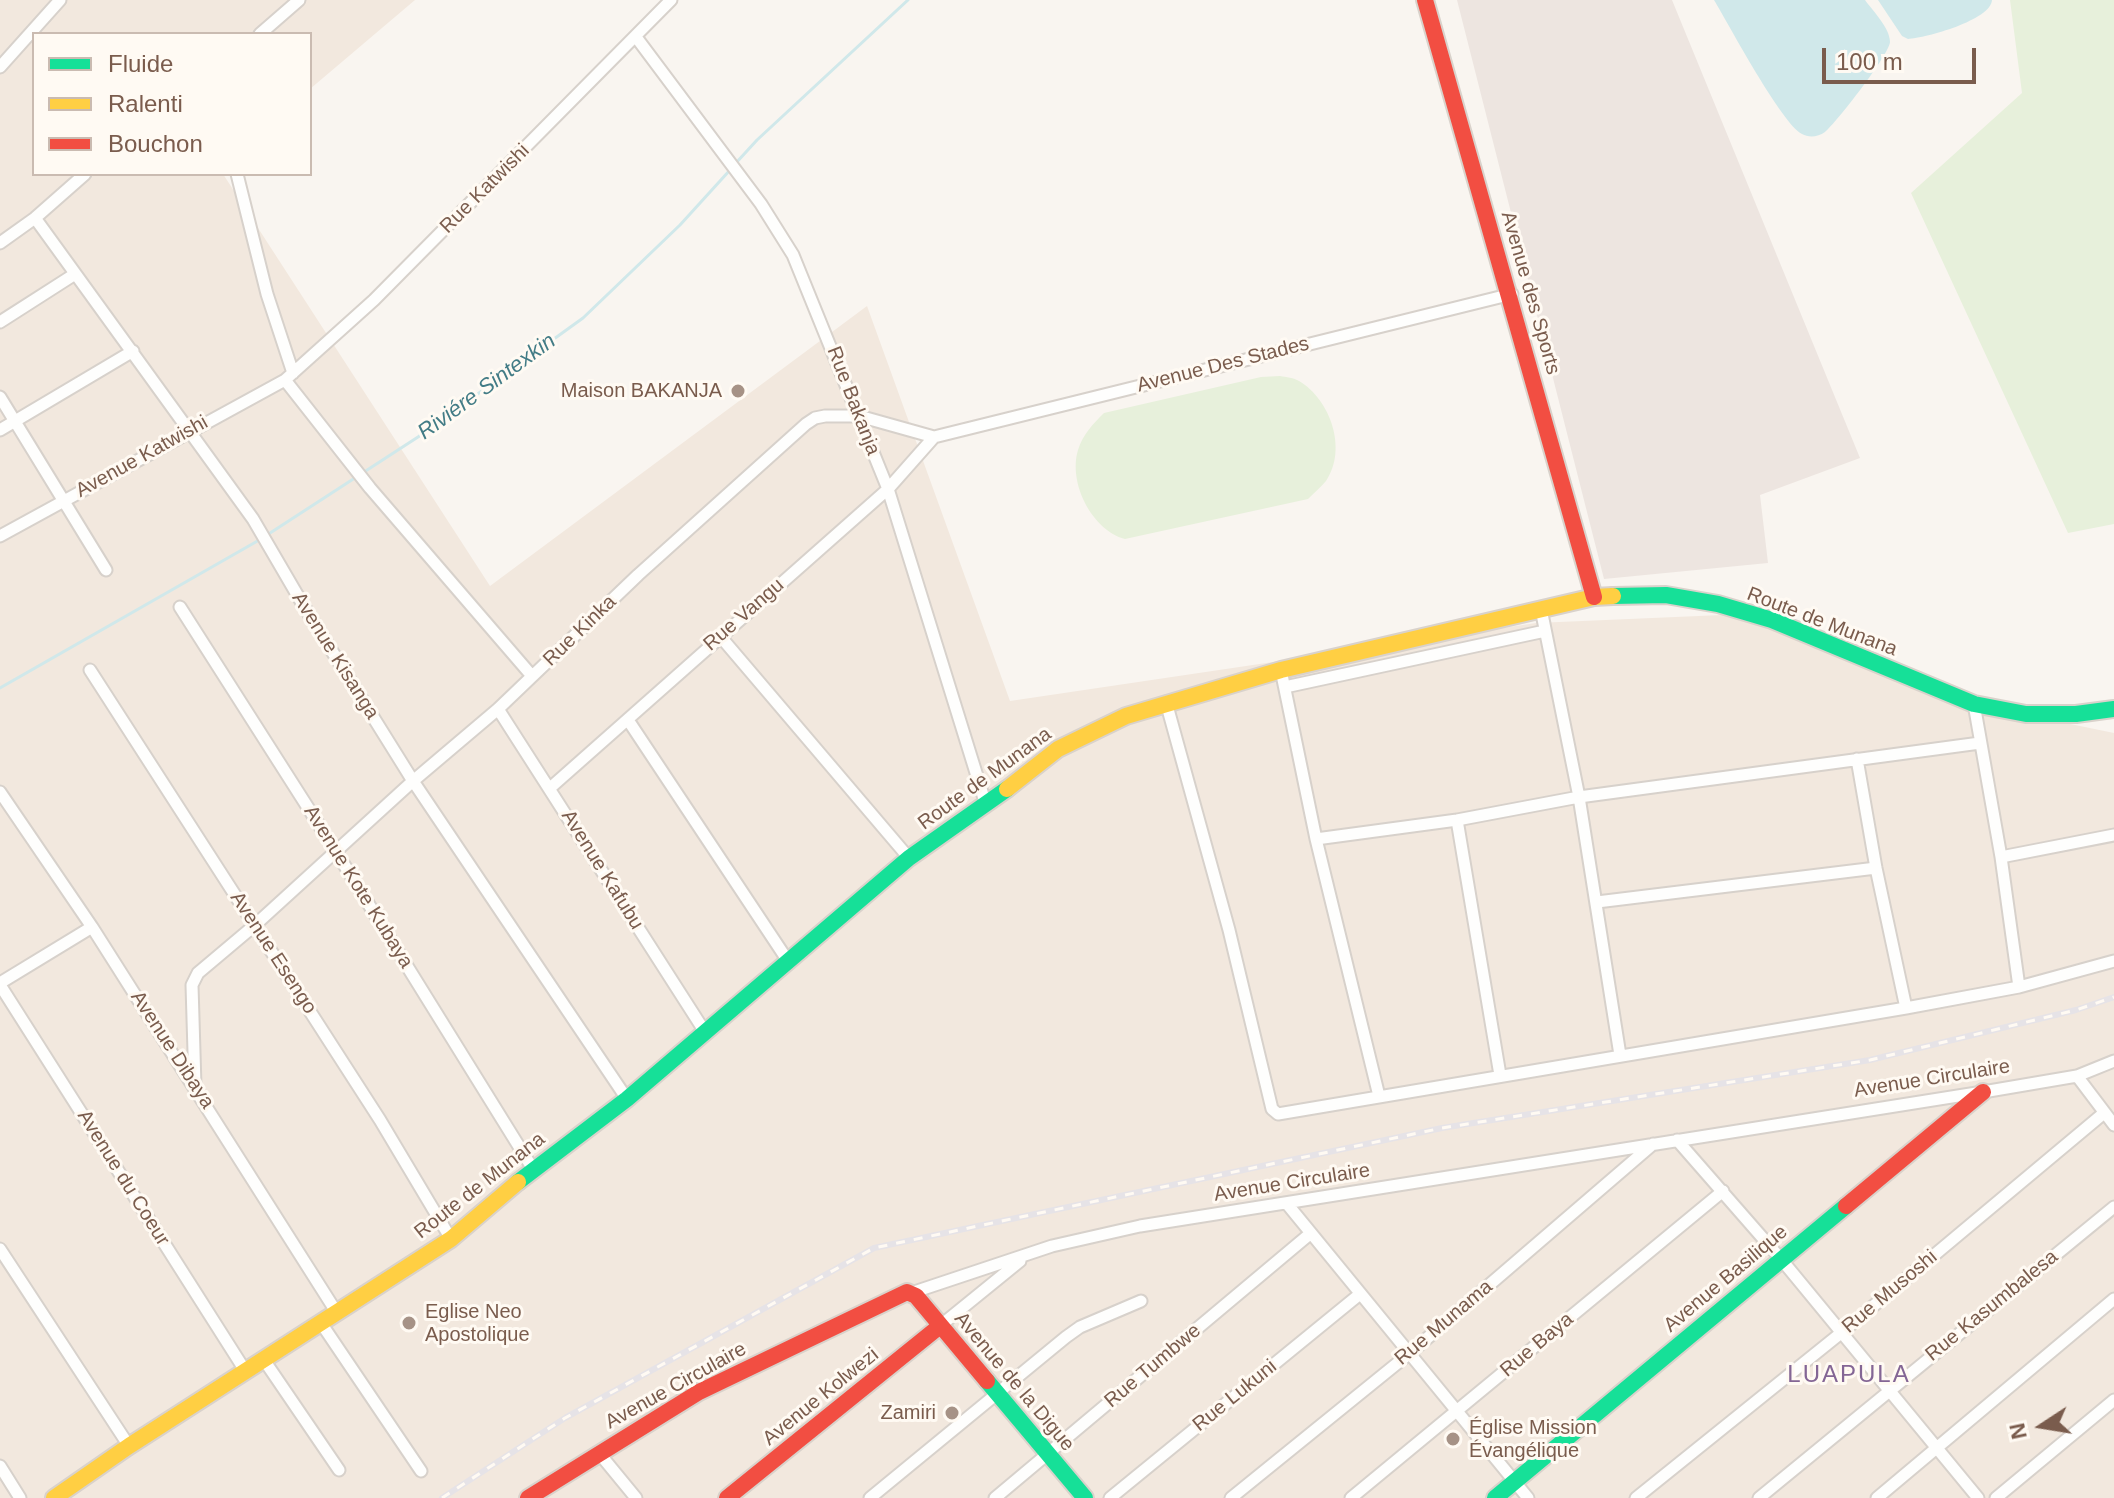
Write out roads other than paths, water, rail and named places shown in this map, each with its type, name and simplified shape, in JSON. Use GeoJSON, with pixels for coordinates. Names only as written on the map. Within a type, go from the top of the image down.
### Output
{"type":"FeatureCollection","features":[{"type":"Feature","properties":{"kind":"main road","name":"Avenue des Sports"},"geometry":{"type":"LineString","coordinates":[[1425,0],[1512,294],[1549,440],[1594,597]]}},
{"type":"Feature","properties":{"kind":"main road","name":"Route de Munana"},"geometry":{"type":"LineString","coordinates":[[54,1498],[129,1446],[451,1239],[533,1169],[627,1099],[909,858],[986,805],[1058,749],[1114,721],[1166,702],[1281,670],[1541,609],[1594,597],[1666,595],[1718,604],[1772,620],[1974,704],[2026,714],[2076,714],[2114,709]]}},
{"type":"Feature","properties":{"kind":"main road","name":"Avenue Basilique"},"geometry":{"type":"LineString","coordinates":[[1495,1498],[1983,1092]]}},
{"type":"Feature","properties":{"kind":"main road","name":"Avenue Circulaire"},"geometry":{"type":"LineString","coordinates":[[528,1498],[699,1392],[902,1293],[911,1293]]}},
{"type":"Feature","properties":{"kind":"main road","name":"Avenue de la Digue"},"geometry":{"type":"LineString","coordinates":[[911,1293],[1085,1498]]}},
{"type":"Feature","properties":{"kind":"main road","name":"Avenue Kolwezi"},"geometry":{"type":"LineString","coordinates":[[727,1498],[940,1326]]}},
{"type":"Feature","properties":{"kind":"street"},"geometry":{"type":"LineString","coordinates":[[0,67],[60,0]]}},
{"type":"Feature","properties":{"kind":"street"},"geometry":{"type":"LineString","coordinates":[[262,32],[299,0]]}},
{"type":"Feature","properties":{"kind":"street","name":"Rue Katwishi"},"geometry":{"type":"LineString","coordinates":[[289,376],[374,300],[671,0]]}},
{"type":"Feature","properties":{"kind":"street","name":"Rue Bakanja"},"geometry":{"type":"LineString","coordinates":[[636,37],[761,204],[793,255],[888,489],[986,805]]}},
{"type":"Feature","properties":{"kind":"street"},"geometry":{"type":"LineString","coordinates":[[0,243],[35,218],[83,176]]}},
{"type":"Feature","properties":{"kind":"street"},"geometry":{"type":"LineString","coordinates":[[238,176],[289,376],[370,488],[532,676]]}},
{"type":"Feature","properties":{"kind":"street","name":"Avenue Kisanga"},"geometry":{"type":"LineString","coordinates":[[35,218],[253,519],[309,616],[413,781],[627,1099]]}},
{"type":"Feature","properties":{"kind":"street"},"geometry":{"type":"LineString","coordinates":[[0,322],[75,274]]}},
{"type":"Feature","properties":{"kind":"street","name":"Avenue Des Stades"},"geometry":{"type":"LineString","coordinates":[[934,437],[1512,294]]}},
{"type":"Feature","properties":{"kind":"street"},"geometry":{"type":"LineString","coordinates":[[0,430],[133,351]]}},
{"type":"Feature","properties":{"kind":"street","name":"Avenue Katwishi"},"geometry":{"type":"LineString","coordinates":[[0,536],[289,376]]}},
{"type":"Feature","properties":{"kind":"street"},"geometry":{"type":"LineString","coordinates":[[0,397],[106,570]]}},
{"type":"Feature","properties":{"kind":"street","name":"Rue Kinka"},"geometry":{"type":"LineString","coordinates":[[195,1086],[192,985],[198,973],[498,709],[638,575],[806,424],[825,416],[859,416],[934,437]]}},
{"type":"Feature","properties":{"kind":"street","name":"Rue Vangu"},"geometry":{"type":"LineString","coordinates":[[550,788],[888,489],[934,437]]}},
{"type":"Feature","properties":{"kind":"street","name":"Avenue Kote Kubaya"},"geometry":{"type":"LineString","coordinates":[[180,607],[533,1169]]}},
{"type":"Feature","properties":{"kind":"street"},"geometry":{"type":"LineString","coordinates":[[1541,609],[1579,797],[1620,1055]]}},
{"type":"Feature","properties":{"kind":"street"},"geometry":{"type":"LineString","coordinates":[[1285,687],[1545,631]]}},
{"type":"Feature","properties":{"kind":"street"},"geometry":{"type":"LineString","coordinates":[[720,636],[909,858]]}},
{"type":"Feature","properties":{"kind":"street","name":"Avenue Esengo"},"geometry":{"type":"LineString","coordinates":[[90,670],[380,1120],[451,1239]]}},
{"type":"Feature","properties":{"kind":"street"},"geometry":{"type":"LineString","coordinates":[[1281,670],[1316,839],[1379,1096]]}},
{"type":"Feature","properties":{"kind":"street"},"geometry":{"type":"LineString","coordinates":[[1166,702],[1229,930],[1272,1109],[1278,1114],[1906,1008],[2019,987],[2114,961]]}},
{"type":"Feature","properties":{"kind":"street"},"geometry":{"type":"LineString","coordinates":[[1974,704],[2001,857],[2019,987]]}},
{"type":"Feature","properties":{"kind":"street","name":"Avenue Kafubu"},"geometry":{"type":"LineString","coordinates":[[498,709],[705,1032]]}},
{"type":"Feature","properties":{"kind":"street"},"geometry":{"type":"LineString","coordinates":[[628,720],[788,961]]}},
{"type":"Feature","properties":{"kind":"street"},"geometry":{"type":"LineString","coordinates":[[1316,839],[1457,820],[1579,797],[1980,743]]}},
{"type":"Feature","properties":{"kind":"street"},"geometry":{"type":"LineString","coordinates":[[1857,759],[1876,868],[1906,1008]]}},
{"type":"Feature","properties":{"kind":"street","name":"Avenue Dibaya"},"geometry":{"type":"LineString","coordinates":[[0,792],[195,1086],[337,1313]]}},
{"type":"Feature","properties":{"kind":"street"},"geometry":{"type":"LineString","coordinates":[[1457,820],[1500,1075]]}},
{"type":"Feature","properties":{"kind":"street"},"geometry":{"type":"LineString","coordinates":[[2001,857],[2114,835]]}},
{"type":"Feature","properties":{"kind":"street"},"geometry":{"type":"LineString","coordinates":[[1597,902],[1876,868]]}},
{"type":"Feature","properties":{"kind":"street"},"geometry":{"type":"LineString","coordinates":[[0,984],[92,927]]}},
{"type":"Feature","properties":{"kind":"street","name":"Avenue du Coeur"},"geometry":{"type":"LineString","coordinates":[[0,984],[246,1372]]}},
{"type":"Feature","properties":{"kind":"street","name":"Avenue Circulaire"},"geometry":{"type":"LineString","coordinates":[[911,1293],[1052,1246],[1140,1226],[1288,1205],[1983,1092],[2077,1076],[2114,1061]]}},
{"type":"Feature","properties":{"kind":"street"},"geometry":{"type":"LineString","coordinates":[[2077,1076],[2114,1125]]}},
{"type":"Feature","properties":{"kind":"street","name":"Rue Musoshi"},"geometry":{"type":"LineString","coordinates":[[1636,1498],[1841,1333],[2104,1113]]}},
{"type":"Feature","properties":{"kind":"street"},"geometry":{"type":"LineString","coordinates":[[1677,1140],[1781,1259],[1978,1498]]}},
{"type":"Feature","properties":{"kind":"street","name":"Rue Munama"},"geometry":{"type":"LineString","coordinates":[[1231,1498],[1410,1353],[1653,1144]]}},
{"type":"Feature","properties":{"kind":"street","name":"Rue Baya"},"geometry":{"type":"LineString","coordinates":[[1351,1498],[1723,1191]]}},
{"type":"Feature","properties":{"kind":"street"},"geometry":{"type":"LineString","coordinates":[[1288,1205],[1528,1498]]}},
{"type":"Feature","properties":{"kind":"street","name":"Rue Kasumbalesa"},"geometry":{"type":"LineString","coordinates":[[1759,1498],[2114,1207]]}},
{"type":"Feature","properties":{"kind":"street","name":"Rue Tumbwe"},"geometry":{"type":"LineString","coordinates":[[995,1498],[1311,1233]]}},
{"type":"Feature","properties":{"kind":"street"},"geometry":{"type":"LineString","coordinates":[[0,1249],[129,1446]]}},
{"type":"Feature","properties":{"kind":"street"},"geometry":{"type":"LineString","coordinates":[[940,1326],[1026,1256]]}},
{"type":"Feature","properties":{"kind":"street","name":"Rue Lukuni"},"geometry":{"type":"LineString","coordinates":[[1110,1498],[1360,1294]]}},
{"type":"Feature","properties":{"kind":"street"},"geometry":{"type":"LineString","coordinates":[[1877,1498],[2114,1299]]}},
{"type":"Feature","properties":{"kind":"street"},"geometry":{"type":"LineString","coordinates":[[870,1498],[1080,1327],[1141,1301]]}},
{"type":"Feature","properties":{"kind":"street"},"geometry":{"type":"LineString","coordinates":[[321,1323],[421,1471]]}},
{"type":"Feature","properties":{"kind":"street"},"geometry":{"type":"LineString","coordinates":[[264,1360],[339,1470]]}},
{"type":"Feature","properties":{"kind":"street"},"geometry":{"type":"LineString","coordinates":[[1996,1498],[2114,1400]]}},
{"type":"Feature","properties":{"kind":"street"},"geometry":{"type":"LineString","coordinates":[[599,1453],[636,1498]]}},
{"type":"Feature","properties":{"kind":"street"},"geometry":{"type":"LineString","coordinates":[[0,1466],[20,1498]]}},
{"type":"Feature","properties":{"kind":"water"},"geometry":{"type":"Polygon","coordinates":[[[1714,0],[1865,0],[1884,25],[1890,42],[1872,74],[1831,126],[1819,135],[1808,136],[1793,126],[1782,112],[1714,0]]]}},
{"type":"Feature","properties":{"kind":"water"},"geometry":{"type":"Polygon","coordinates":[[[1878,0],[1992,0],[1989,7],[1970,21],[1908,39],[1902,36],[1878,0]]]}},
{"type":"Feature","properties":{"kind":"waterway","name":"Riviére Sintexkin"},"geometry":{"type":"LineString","coordinates":[[735,164],[908,0]]}},
{"type":"Feature","properties":{"kind":"waterway","name":"Riviére Sintexkin"},"geometry":{"type":"LineString","coordinates":[[267,535],[418,437],[583,318],[680,225],[730,170]]}},
{"type":"Feature","properties":{"kind":"waterway","name":"Riviére Sintexkin"},"geometry":{"type":"LineString","coordinates":[[0,688],[261,539]]}},
{"type":"Feature","properties":{"kind":"railway"},"geometry":{"type":"LineString","coordinates":[[442,1498],[565,1418],[874,1248],[1442,1128],[1870,1060],[2076,1010],[2114,997]]}},
{"type":"Feature","properties":{"kind":"place","name":"Maison BAKANJA"},"geometry":{"type":"Point","coordinates":[738,391]}},
{"type":"Feature","properties":{"kind":"place","name":"Eglise Neo Apostolique"},"geometry":{"type":"Point","coordinates":[409,1323]}},
{"type":"Feature","properties":{"kind":"place","name":"Zamiri"},"geometry":{"type":"Point","coordinates":[952,1413]}},
{"type":"Feature","properties":{"kind":"place","name":"Église Mission Évangélique"},"geometry":{"type":"Point","coordinates":[1453,1439]}},
{"type":"Feature","properties":{"kind":"district","name":"LUAPULA"},"geometry":{"type":"Point","coordinates":[1849,1375]}}]}
